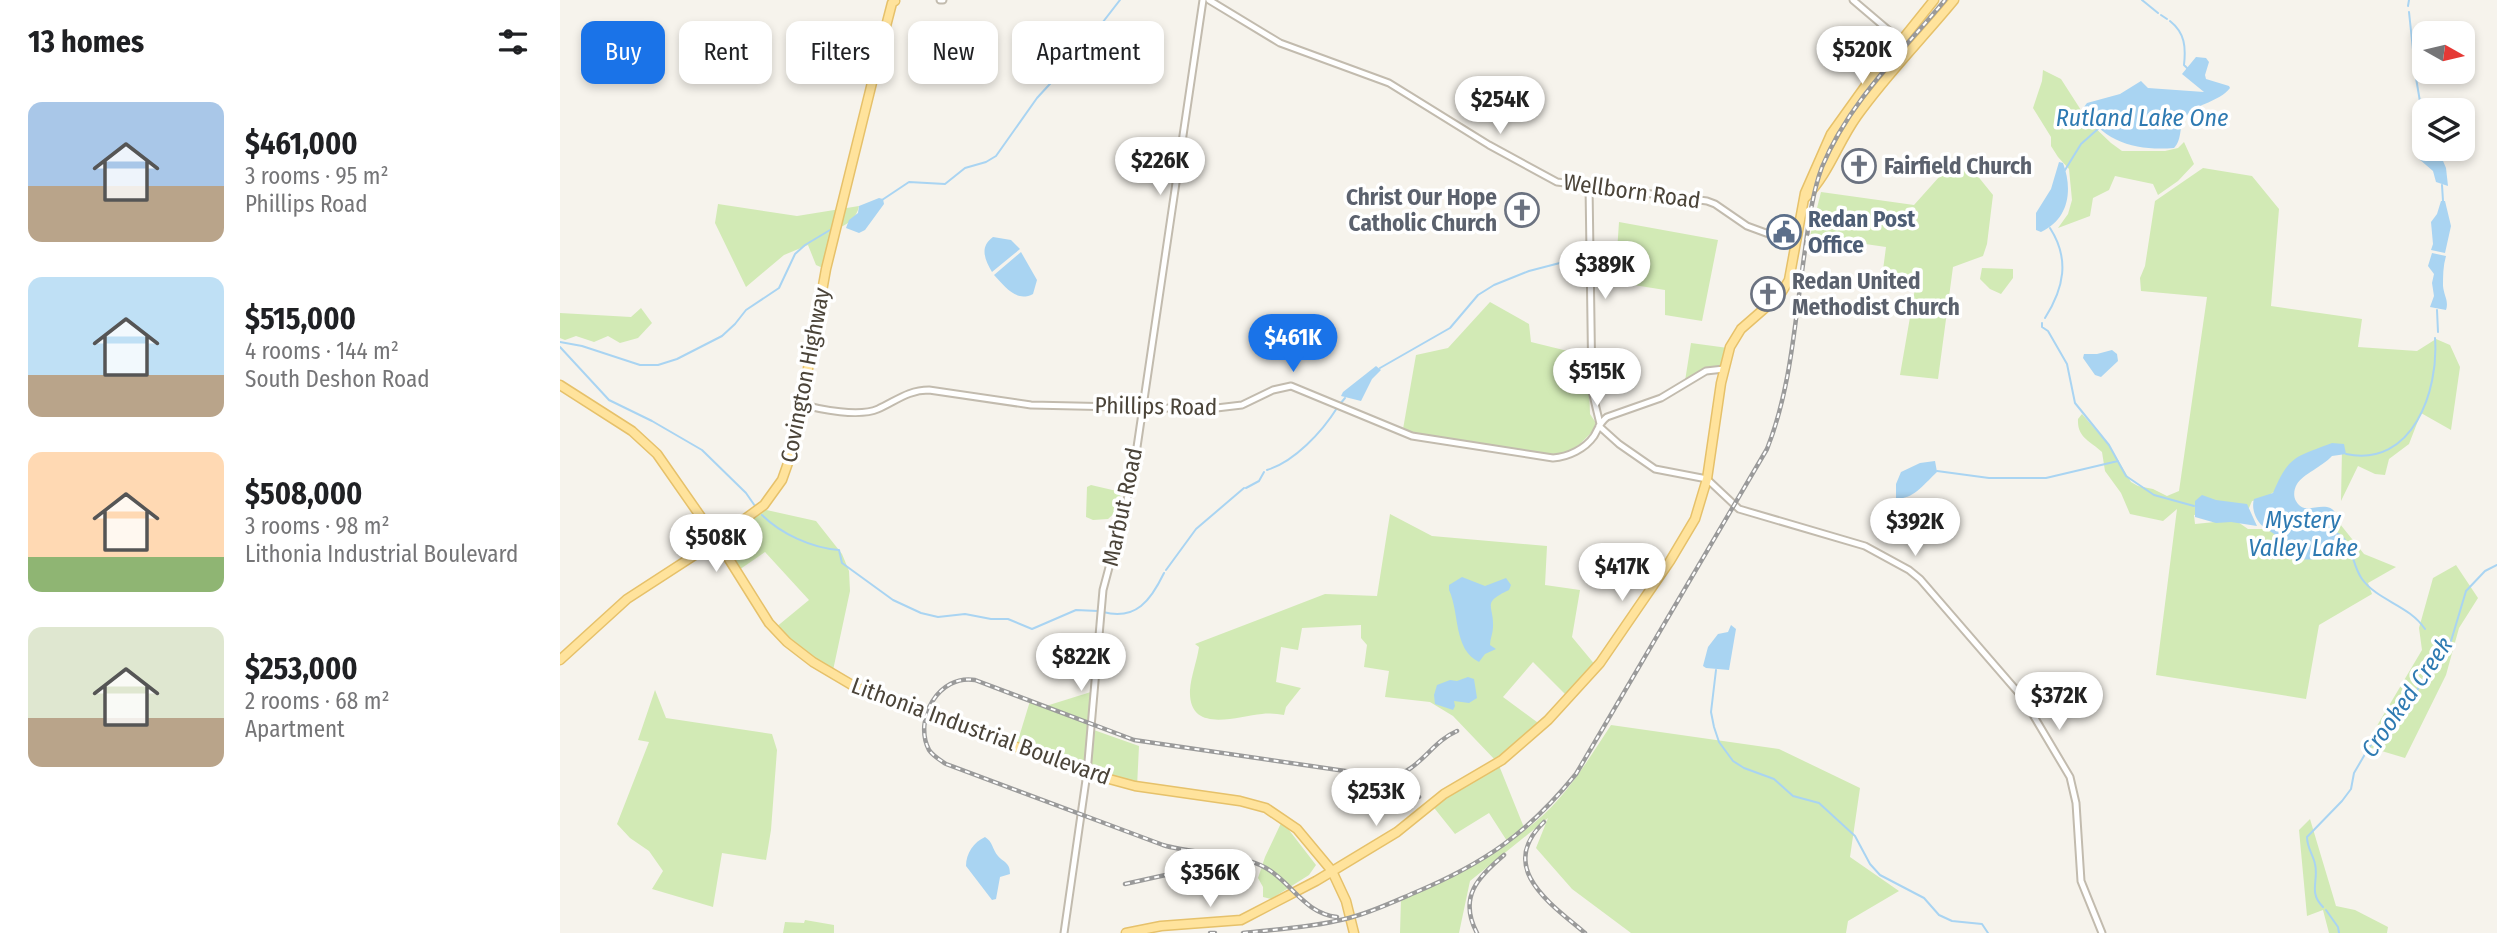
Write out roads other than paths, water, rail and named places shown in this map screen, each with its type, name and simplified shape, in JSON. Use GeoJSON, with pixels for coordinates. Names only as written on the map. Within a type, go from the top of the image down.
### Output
{"type":"FeatureCollection","features":[{"type":"Feature","properties":{"kind":"main road"},"geometry":{"type":"LineString","coordinates":[[1317,880],[1327,869],[1342,866],[1397,832],[1444,794],[1502,760],[1549,719],[1600,663],[1670,561],[1695,519],[1707,478],[1724,369],[1730,347],[1741,329],[1784,289],[1792,274],[1810,178],[1836,127],[1900,40],[1934,0]]}},
{"type":"Feature","properties":{"kind":"main road"},"geometry":{"type":"LineString","coordinates":[[1804,200],[1826,174],[1845,134],[1858,115],[1954,0]]}},
{"type":"Feature","properties":{"kind":"main road","name":"Covington Highway"},"geometry":{"type":"LineString","coordinates":[[560,660],[627,599],[764,505],[779,485],[792,456],[826,269],[895,1]]}},
{"type":"Feature","properties":{"kind":"main road","name":"Lithonia Industrial Boulevard"},"geometry":{"type":"LineString","coordinates":[[560,385],[645,442],[657,454],[781,636],[835,676],[863,690],[1087,773],[1135,786],[1250,803],[1266,808],[1297,829],[1327,869],[1343,894],[1352,933]]}},
{"type":"Feature","properties":{"kind":"main road"},"geometry":{"type":"LineString","coordinates":[[1342,866],[1337,874],[1343,894]]}},
{"type":"Feature","properties":{"kind":"main road","name":"Lithonia Industrial Boulevard"},"geometry":{"type":"LineString","coordinates":[[1327,869],[1352,933]]}},
{"type":"Feature","properties":{"kind":"main road"},"geometry":{"type":"LineString","coordinates":[[1126,933],[1161,926],[1241,920],[1317,880],[1324,879],[1333,883]]}},
{"type":"Feature","properties":{"kind":"street","name":"Marbut Road"},"geometry":{"type":"LineString","coordinates":[[1064,933],[1087,773],[1103,590],[1127,505],[1203,0]]}},
{"type":"Feature","properties":{"kind":"street","name":"Wellborn Road"},"geometry":{"type":"LineString","coordinates":[[1209,0],[1280,43],[1389,83],[1552,180],[1570,185],[1589,185],[1661,197],[1707,201],[1747,226],[1796,244]]}},
{"type":"Feature","properties":{"kind":"street"},"geometry":{"type":"LineString","coordinates":[[1853,0],[1900,40]]}},
{"type":"Feature","properties":{"kind":"street"},"geometry":{"type":"LineString","coordinates":[[1589,185],[1592,391],[1600,425],[1619,444],[1655,469],[1707,478],[1740,509],[1865,546],[1909,570],[1978,645],[2035,715],[2070,777],[2075,793],[2081,881],[2102,933]]}},
{"type":"Feature","properties":{"kind":"street","name":"Phillips Road"},"geometry":{"type":"LineString","coordinates":[[802,404],[864,412],[875,410],[912,391],[929,390],[1031,405],[1208,410],[1242,404],[1273,390],[1291,387],[1412,436],[1550,458],[1576,452],[1591,440],[1607,417],[1661,398],[1706,371],[1724,369]]}},
{"type":"Feature","properties":{"kind":"water","name":"Rutland Lake One"},"geometry":{"type":"Polygon","coordinates":[[[2196,57],[2206,58],[2209,62],[2206,79],[2230,88],[2186,116],[2179,141],[2174,148],[2134,146],[2110,137],[2091,119],[2084,107],[2087,103],[2120,94],[2141,81],[2148,88],[2204,92],[2182,74],[2196,57]]]}},
{"type":"Feature","properties":{"kind":"water"},"geometry":{"type":"Polygon","coordinates":[[[2421,161],[2443,161],[2448,186],[2436,182],[2433,171],[2421,161]]]}},
{"type":"Feature","properties":{"kind":"water"},"geometry":{"type":"Polygon","coordinates":[[[2059,162],[2063,163],[2068,183],[2066,203],[2058,220],[2041,232],[2036,230],[2036,213],[2051,189],[2059,162]]]}},
{"type":"Feature","properties":{"kind":"water"},"geometry":{"type":"Polygon","coordinates":[[[883,199],[884,204],[865,230],[859,233],[846,228],[849,220],[858,213],[859,206],[883,199]]]}},
{"type":"Feature","properties":{"kind":"water"},"geometry":{"type":"Polygon","coordinates":[[[2441,201],[2445,201],[2451,226],[2445,253],[2431,250],[2431,222],[2441,201]]]}},
{"type":"Feature","properties":{"kind":"water"},"geometry":{"type":"Polygon","coordinates":[[[993,237],[1011,240],[1020,249],[992,272],[985,249],[993,237]]]}},
{"type":"Feature","properties":{"kind":"water"},"geometry":{"type":"Polygon","coordinates":[[[1021,252],[1037,280],[1033,294],[1027,296],[1011,292],[994,275],[1021,252]]]}},
{"type":"Feature","properties":{"kind":"water"},"geometry":{"type":"Polygon","coordinates":[[[2432,253],[2446,256],[2443,286],[2447,301],[2446,310],[2430,307],[2434,296],[2434,274],[2428,266],[2432,253]]]}},
{"type":"Feature","properties":{"kind":"water"},"geometry":{"type":"Polygon","coordinates":[[[2112,350],[2117,354],[2118,361],[2101,377],[2095,375],[2083,358],[2084,354],[2112,350]]]}},
{"type":"Feature","properties":{"kind":"water"},"geometry":{"type":"Polygon","coordinates":[[[1376,366],[1381,370],[1372,379],[1361,401],[1341,396],[1343,392],[1376,366]]]}},
{"type":"Feature","properties":{"kind":"water","name":"Mystery Valley Lake"},"geometry":{"type":"Polygon","coordinates":[[[2332,443],[2344,444],[2346,454],[2332,456],[2304,477],[2297,484],[2294,495],[2302,507],[2327,507],[2334,511],[2339,518],[2335,537],[2329,551],[2322,557],[2305,560],[2294,557],[2282,551],[2274,534],[2259,522],[2254,511],[2254,499],[2273,493],[2284,471],[2295,459],[2332,443]]]}},
{"type":"Feature","properties":{"kind":"water"},"geometry":{"type":"Polygon","coordinates":[[[1935,461],[1937,472],[1923,486],[1907,497],[1896,498],[1896,484],[1901,472],[1920,463],[1935,461]]]}},
{"type":"Feature","properties":{"kind":"water"},"geometry":{"type":"Polygon","coordinates":[[[2202,495],[2216,500],[2247,504],[2257,526],[2216,523],[2195,517],[2195,501],[2202,495]]]}},
{"type":"Feature","properties":{"kind":"water"},"geometry":{"type":"Polygon","coordinates":[[[1462,577],[1485,586],[1506,578],[1511,585],[1509,590],[1492,602],[1493,627],[1490,645],[1496,649],[1485,654],[1479,662],[1465,649],[1461,640],[1449,590],[1449,585],[1462,577]]]}},
{"type":"Feature","properties":{"kind":"water"},"geometry":{"type":"Polygon","coordinates":[[[1731,625],[1736,629],[1729,670],[1706,668],[1703,666],[1708,647],[1718,634],[1728,632],[1731,625]]]}},
{"type":"Feature","properties":{"kind":"water"},"geometry":{"type":"Polygon","coordinates":[[[1468,677],[1474,679],[1477,698],[1469,703],[1454,701],[1453,710],[1435,704],[1437,685],[1468,677]]]}},
{"type":"Feature","properties":{"kind":"water"},"geometry":{"type":"Polygon","coordinates":[[[985,837],[1010,870],[1010,874],[1000,877],[996,899],[992,900],[966,866],[971,848],[985,837]]]}},
{"type":"Feature","properties":{"kind":"waterway"},"geometry":{"type":"LineString","coordinates":[[882,200],[909,182],[945,184],[965,168],[996,156],[1037,98],[1082,49],[1120,0]]}},
{"type":"Feature","properties":{"kind":"waterway"},"geometry":{"type":"LineString","coordinates":[[2142,0],[2158,13]]}},
{"type":"Feature","properties":{"kind":"waterway"},"geometry":{"type":"LineString","coordinates":[[2408,6],[2409,0]]}},
{"type":"Feature","properties":{"kind":"waterway"},"geometry":{"type":"LineString","coordinates":[[2409,12],[2419,98]]}},
{"type":"Feature","properties":{"kind":"waterway"},"geometry":{"type":"LineString","coordinates":[[2161,15],[2167,19]]}},
{"type":"Feature","properties":{"kind":"waterway"},"geometry":{"type":"LineString","coordinates":[[2170,21],[2182,35],[2184,65],[2187,68]]}},
{"type":"Feature","properties":{"kind":"waterway"},"geometry":{"type":"LineString","coordinates":[[2065,170],[2081,144],[2099,128]]}},
{"type":"Feature","properties":{"kind":"waterway"},"geometry":{"type":"LineString","coordinates":[[2442,185],[2443,201]]}},
{"type":"Feature","properties":{"kind":"waterway"},"geometry":{"type":"LineString","coordinates":[[2045,318],[2057,296],[2062,273],[2060,251],[2050,228]]}},
{"type":"Feature","properties":{"kind":"waterway"},"geometry":{"type":"LineString","coordinates":[[560,342],[582,346],[640,365],[658,365],[677,359],[722,336],[746,310],[779,288],[795,254],[830,230]]}},
{"type":"Feature","properties":{"kind":"waterway"},"geometry":{"type":"LineString","coordinates":[[1380,368],[1450,328],[1478,295],[1494,285],[1529,271],[1579,258]]}},
{"type":"Feature","properties":{"kind":"waterway"},"geometry":{"type":"LineString","coordinates":[[2437,310],[2438,332]]}},
{"type":"Feature","properties":{"kind":"waterway"},"geometry":{"type":"LineString","coordinates":[[2042,323],[2067,364],[2075,403],[2109,445],[2126,476],[2154,495],[2194,506]]}},
{"type":"Feature","properties":{"kind":"waterway"},"geometry":{"type":"LineString","coordinates":[[2346,454],[2369,455],[2389,449],[2405,437],[2417,421],[2426,401],[2432,380],[2435,338]]}},
{"type":"Feature","properties":{"kind":"waterway"},"geometry":{"type":"LineString","coordinates":[[560,347],[609,400],[702,450],[746,493],[755,506]]}},
{"type":"Feature","properties":{"kind":"waterway"},"geometry":{"type":"LineString","coordinates":[[1340,404],[1345,398]]}},
{"type":"Feature","properties":{"kind":"waterway"},"geometry":{"type":"LineString","coordinates":[[1267,470],[1297,453],[1324,427],[1337,408]]}},
{"type":"Feature","properties":{"kind":"waterway"},"geometry":{"type":"LineString","coordinates":[[1937,471],[1989,478],[2046,478],[2118,461]]}},
{"type":"Feature","properties":{"kind":"waterway"},"geometry":{"type":"LineString","coordinates":[[1246,488],[1259,481],[1264,472]]}},
{"type":"Feature","properties":{"kind":"waterway"},"geometry":{"type":"LineString","coordinates":[[1166,570],[1196,529],[1244,488]]}},
{"type":"Feature","properties":{"kind":"waterway"},"geometry":{"type":"LineString","coordinates":[[762,515],[798,539],[839,550],[842,563],[893,600],[921,613],[938,617],[965,614],[1008,619],[1032,629],[1076,610],[1098,611]]}},
{"type":"Feature","properties":{"kind":"waterway"},"geometry":{"type":"LineString","coordinates":[[2336,533],[2346,541],[2362,579],[2376,593],[2411,614],[2425,629]]}},
{"type":"Feature","properties":{"kind":"waterway","name":"Crooked Creek"},"geometry":{"type":"LineString","coordinates":[[2323,907],[2316,896],[2316,870],[2307,837],[2351,789],[2354,773],[2368,749],[2394,714],[2416,692],[2451,641],[2466,591],[2485,571],[2497,565]]}},
{"type":"Feature","properties":{"kind":"waterway"},"geometry":{"type":"LineString","coordinates":[[1103,612],[1125,614],[1141,606],[1154,592],[1164,573]]}},
{"type":"Feature","properties":{"kind":"waterway"},"geometry":{"type":"LineString","coordinates":[[2439,641],[2441,651]]}},
{"type":"Feature","properties":{"kind":"waterway"},"geometry":{"type":"LineString","coordinates":[[1716,670],[1711,712],[1719,742],[1733,761],[1774,779],[1793,796],[1819,803],[1855,836],[1870,864],[1880,875],[1924,898],[1939,915],[1952,921],[1982,924],[1988,933]]}},
{"type":"Feature","properties":{"kind":"waterway","name":"Crooked Creek"},"geometry":{"type":"LineString","coordinates":[[2326,910],[2339,933]]}},
{"type":"Feature","properties":{"kind":"railway"},"geometry":{"type":"LineString","coordinates":[[1243,933],[1310,926],[1349,918],[1439,882],[1503,845],[1540,814],[1576,774],[1767,449],[1787,376],[1813,198],[1822,167],[1833,143],[1877,79],[1945,0]]}},
{"type":"Feature","properties":{"kind":"railway"},"geometry":{"type":"LineString","coordinates":[[1337,917],[1316,910],[1275,874],[1256,863],[1163,845],[946,764],[929,750],[925,738],[924,725],[932,701],[950,684],[975,680],[1134,740],[1393,778],[1405,783],[1419,797]]}},
{"type":"Feature","properties":{"kind":"railway"},"geometry":{"type":"LineString","coordinates":[[1390,777],[1409,769],[1457,731]]}},
{"type":"Feature","properties":{"kind":"railway"},"geometry":{"type":"LineString","coordinates":[[1544,822],[1531,839],[1525,855],[1527,870],[1544,897],[1585,933]]}},
{"type":"Feature","properties":{"kind":"railway"},"geometry":{"type":"LineString","coordinates":[[1477,933],[1472,920],[1470,898],[1486,871],[1504,855]]}},
{"type":"Feature","properties":{"kind":"railway"},"geometry":{"type":"LineString","coordinates":[[1125,884],[1170,874],[1208,857]]}},
{"type":"Feature","properties":{"kind":"railway"},"geometry":{"type":"LineString","coordinates":[[1210,933],[1215,933]]}},
{"type":"Feature","properties":{"kind":"place","name":"Fairfield Church"},"geometry":{"type":"Point","coordinates":[1859,166]}},
{"type":"Feature","properties":{"kind":"place","name":"Christ Our Hope Catholic Church"},"geometry":{"type":"Point","coordinates":[1522,210]}},
{"type":"Feature","properties":{"kind":"place","name":"Redan Post Office"},"geometry":{"type":"Point","coordinates":[1784,232]}},
{"type":"Feature","properties":{"kind":"place","name":"Redan United Methodist Church"},"geometry":{"type":"Point","coordinates":[1768,294]}}]}
